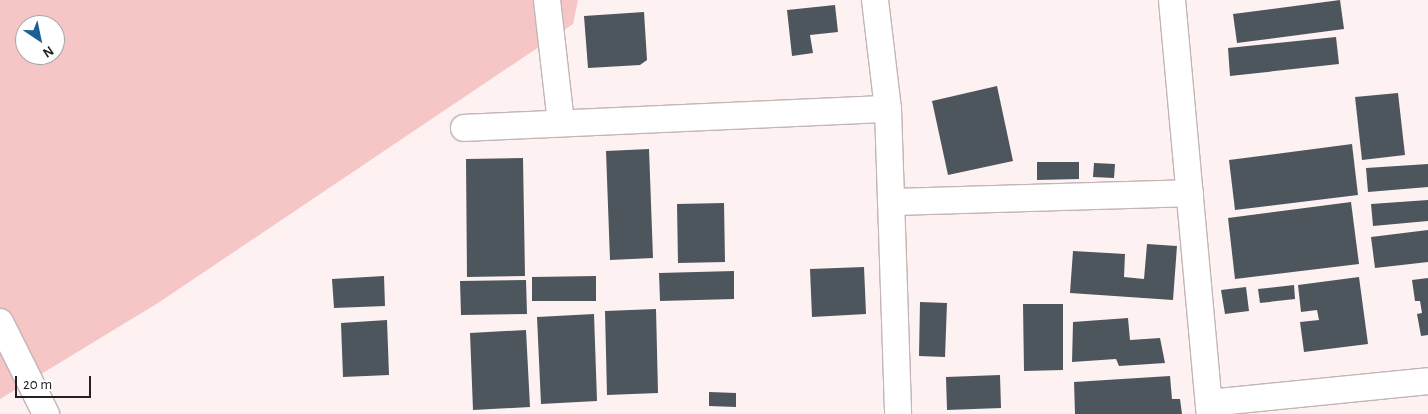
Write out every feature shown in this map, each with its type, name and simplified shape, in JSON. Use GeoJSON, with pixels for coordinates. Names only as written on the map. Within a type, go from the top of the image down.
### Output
{"type":"FeatureCollection","features":[{"type":"Feature","properties":{"kind":"street"},"geometry":{"type":"LineString","coordinates":[[547,0],[562,123]]}},
{"type":"Feature","properties":{"kind":"street"},"geometry":{"type":"LineString","coordinates":[[875,0],[888,108],[898,414]]}},
{"type":"Feature","properties":{"kind":"street"},"geometry":{"type":"LineString","coordinates":[[1172,0],[1209,408],[1428,381]]}},
{"type":"Feature","properties":{"kind":"street"},"geometry":{"type":"LineString","coordinates":[[464,128],[888,108]]}},
{"type":"Feature","properties":{"kind":"street"},"geometry":{"type":"LineString","coordinates":[[891,202],[1190,193]]}},
{"type":"Feature","properties":{"kind":"street"},"geometry":{"type":"LineString","coordinates":[[0,322],[46,414]]}},
{"type":"Feature","properties":{"kind":"shaded area"},"geometry":{"type":"Polygon","coordinates":[[[0,0],[578,0],[573,24],[158,303],[0,399],[0,0]]]}},
{"type":"Feature","properties":{"kind":"building"},"geometry":{"type":"Polygon","coordinates":[[[1340,0],[1344,29],[1237,43],[1233,14],[1340,0]]]}},
{"type":"Feature","properties":{"kind":"building"},"geometry":{"type":"Polygon","coordinates":[[[835,5],[838,32],[810,35],[813,53],[792,56],[787,10],[835,5]]]}},
{"type":"Feature","properties":{"kind":"building"},"geometry":{"type":"Polygon","coordinates":[[[644,12],[647,60],[640,65],[588,68],[584,16],[644,12]]]}},
{"type":"Feature","properties":{"kind":"building"},"geometry":{"type":"Polygon","coordinates":[[[1336,37],[1339,64],[1230,76],[1228,48],[1336,37]]]}},
{"type":"Feature","properties":{"kind":"building"},"geometry":{"type":"Polygon","coordinates":[[[997,86],[1013,161],[948,175],[932,101],[997,86]]]}},
{"type":"Feature","properties":{"kind":"building"},"geometry":{"type":"Polygon","coordinates":[[[1398,93],[1405,155],[1362,160],[1355,97],[1398,93]]]}},
{"type":"Feature","properties":{"kind":"building"},"geometry":{"type":"Polygon","coordinates":[[[1352,144],[1358,195],[1235,210],[1229,160],[1352,144]]]}},
{"type":"Feature","properties":{"kind":"building"},"geometry":{"type":"Polygon","coordinates":[[[649,149],[653,258],[610,260],[606,151],[649,149]]]}},
{"type":"Feature","properties":{"kind":"building"},"geometry":{"type":"Polygon","coordinates":[[[523,158],[525,276],[467,277],[466,159],[523,158]]]}},
{"type":"Feature","properties":{"kind":"building"},"geometry":{"type":"Polygon","coordinates":[[[1037,162],[1079,162],[1079,179],[1037,180],[1037,162]]]}},
{"type":"Feature","properties":{"kind":"building"},"geometry":{"type":"Polygon","coordinates":[[[1094,163],[1115,164],[1114,178],[1093,177],[1094,163]]]}},
{"type":"Feature","properties":{"kind":"building"},"geometry":{"type":"Polygon","coordinates":[[[1428,164],[1428,187],[1368,192],[1366,168],[1428,164]]]}},
{"type":"Feature","properties":{"kind":"building"},"geometry":{"type":"Polygon","coordinates":[[[1428,200],[1428,221],[1373,226],[1371,204],[1428,200]]]}},
{"type":"Feature","properties":{"kind":"building"},"geometry":{"type":"Polygon","coordinates":[[[1351,202],[1359,264],[1235,279],[1228,218],[1351,202]]]}},
{"type":"Feature","properties":{"kind":"building"},"geometry":{"type":"Polygon","coordinates":[[[724,203],[725,262],[678,263],[677,204],[724,203]]]}},
{"type":"Feature","properties":{"kind":"building"},"geometry":{"type":"Polygon","coordinates":[[[1428,230],[1428,262],[1375,268],[1371,237],[1428,230]]]}},
{"type":"Feature","properties":{"kind":"building"},"geometry":{"type":"Polygon","coordinates":[[[1147,244],[1177,246],[1173,300],[1070,293],[1073,251],[1125,254],[1124,277],[1144,279],[1147,244]]]}},
{"type":"Feature","properties":{"kind":"building"},"geometry":{"type":"Polygon","coordinates":[[[864,267],[866,314],[812,317],[810,269],[864,267]]]}},
{"type":"Feature","properties":{"kind":"building"},"geometry":{"type":"Polygon","coordinates":[[[734,271],[734,299],[660,301],[659,273],[734,271]]]}},
{"type":"Feature","properties":{"kind":"building"},"geometry":{"type":"Polygon","coordinates":[[[384,276],[385,306],[334,308],[332,279],[384,276]]]}},
{"type":"Feature","properties":{"kind":"building"},"geometry":{"type":"Polygon","coordinates":[[[596,276],[596,301],[532,301],[532,277],[596,276]]]}},
{"type":"Feature","properties":{"kind":"building"},"geometry":{"type":"Polygon","coordinates":[[[1359,277],[1368,344],[1304,352],[1300,322],[1319,320],[1317,310],[1301,312],[1298,285],[1359,277]]]}},
{"type":"Feature","properties":{"kind":"building"},"geometry":{"type":"Polygon","coordinates":[[[1428,278],[1428,335],[1421,336],[1417,314],[1422,313],[1420,301],[1415,301],[1412,280],[1428,278]]]}},
{"type":"Feature","properties":{"kind":"building"},"geometry":{"type":"Polygon","coordinates":[[[526,280],[527,314],[461,315],[460,281],[526,280]]]}},
{"type":"Feature","properties":{"kind":"building"},"geometry":{"type":"Polygon","coordinates":[[[1294,285],[1295,299],[1260,303],[1258,289],[1294,285]]]}},
{"type":"Feature","properties":{"kind":"building"},"geometry":{"type":"Polygon","coordinates":[[[1246,287],[1249,311],[1225,314],[1221,290],[1246,287]]]}},
{"type":"Feature","properties":{"kind":"building"},"geometry":{"type":"Polygon","coordinates":[[[920,302],[947,303],[945,357],[919,356],[920,302]]]}},
{"type":"Feature","properties":{"kind":"building"},"geometry":{"type":"Polygon","coordinates":[[[1023,304],[1063,304],[1063,370],[1024,371],[1023,304]]]}},
{"type":"Feature","properties":{"kind":"building"},"geometry":{"type":"Polygon","coordinates":[[[656,309],[658,393],[607,395],[605,311],[656,309]]]}},
{"type":"Feature","properties":{"kind":"building"},"geometry":{"type":"Polygon","coordinates":[[[594,314],[597,401],[541,404],[537,317],[594,314]]]}},
{"type":"Feature","properties":{"kind":"building"},"geometry":{"type":"Polygon","coordinates":[[[1128,318],[1130,340],[1160,338],[1165,363],[1119,366],[1116,359],[1072,362],[1073,322],[1128,318]]]}},
{"type":"Feature","properties":{"kind":"building"},"geometry":{"type":"Polygon","coordinates":[[[387,320],[389,375],[343,377],[341,323],[387,320]]]}},
{"type":"Feature","properties":{"kind":"building"},"geometry":{"type":"Polygon","coordinates":[[[526,330],[530,407],[473,410],[470,333],[526,330]]]}},
{"type":"Feature","properties":{"kind":"building"},"geometry":{"type":"Polygon","coordinates":[[[1000,375],[1001,408],[947,410],[946,377],[1000,375]]]}},
{"type":"Feature","properties":{"kind":"building"},"geometry":{"type":"Polygon","coordinates":[[[1170,376],[1172,399],[1180,399],[1182,414],[1075,414],[1074,382],[1170,376]]]}},
{"type":"Feature","properties":{"kind":"building"},"geometry":{"type":"Polygon","coordinates":[[[709,392],[736,393],[736,407],[709,406],[709,392]]]}}]}
